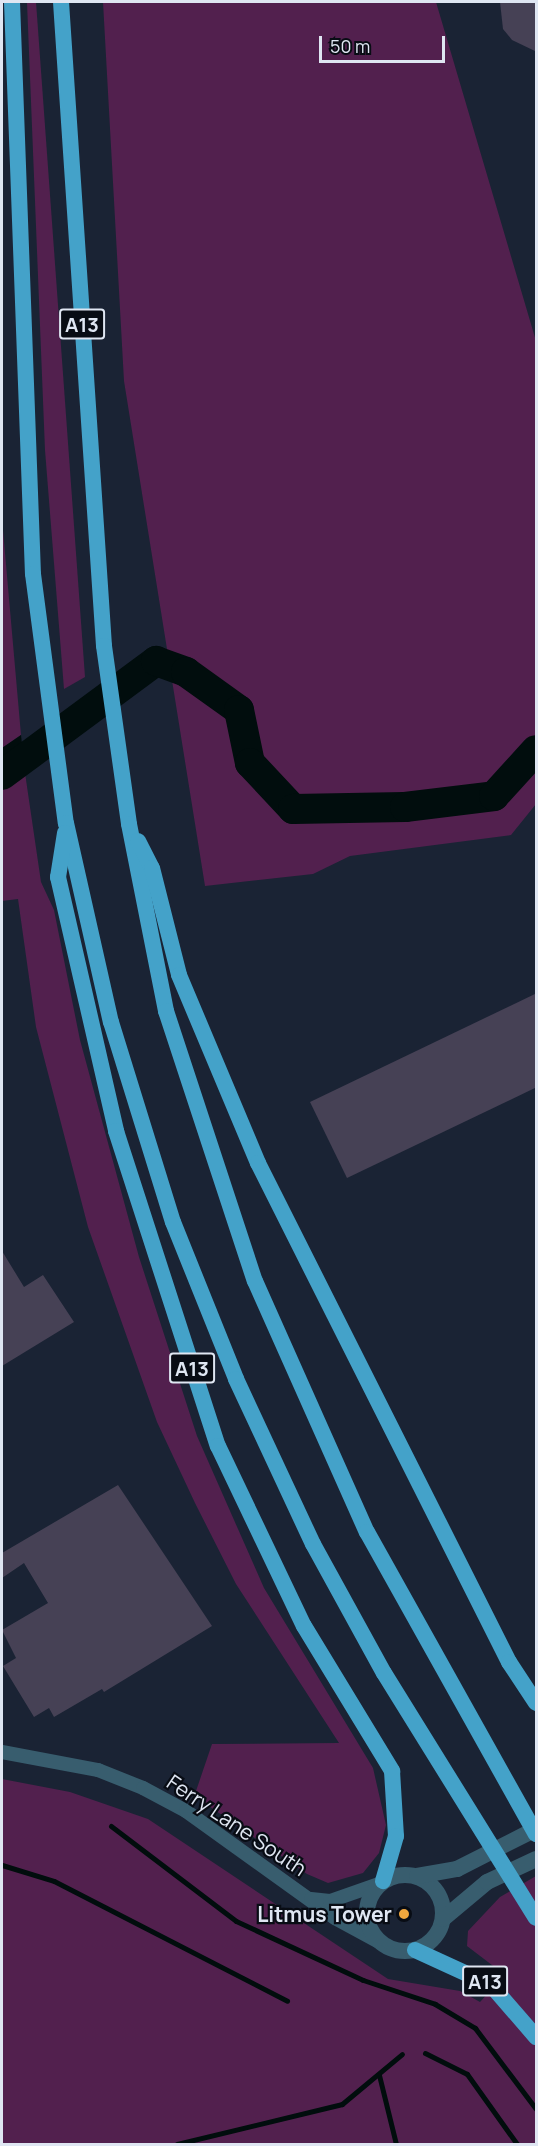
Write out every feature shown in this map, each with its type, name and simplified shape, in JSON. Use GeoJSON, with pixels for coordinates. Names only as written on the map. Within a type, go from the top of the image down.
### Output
{"type":"FeatureCollection","features":[{"type":"Feature","properties":{"kind":"highway","name":"A13"},"geometry":{"type":"LineString","coordinates":[[12,2],[26,469],[45,680],[66,823],[111,1022],[173,1222],[236,1379],[313,1544],[384,1673],[537,1918]]}},
{"type":"Feature","properties":{"kind":"highway","name":"A13"},"geometry":{"type":"LineString","coordinates":[[61,2],[104,646],[129,824],[166,1011],[222,1193],[291,1368],[367,1532],[537,1831]]}},
{"type":"Feature","properties":{"kind":"highway","name":"A13"},"geometry":{"type":"LineString","coordinates":[[66,823],[58,877],[120,1142],[164,1289],[237,1490],[304,1626],[392,1771],[396,1836],[381,1883]]}},
{"type":"Feature","properties":{"kind":"highway","name":"A13"},"geometry":{"type":"LineString","coordinates":[[129,824],[152,868],[179,975],[258,1163],[509,1662],[537,1703]]}},
{"type":"Feature","properties":{"kind":"highway","name":"A13"},"geometry":{"type":"LineString","coordinates":[[415,1950],[491,1985],[537,2037]]}},
{"type":"Feature","properties":{"kind":"street","name":"Ferry Lane South"},"geometry":{"type":"LineString","coordinates":[[2,1752],[98,1770],[143,1788],[186,1811],[308,1899],[390,1948]]}},
{"type":"Feature","properties":{"kind":"street"},"geometry":{"type":"LineString","coordinates":[[537,1831],[457,1869],[381,1883],[367,1919],[379,1941],[390,1948],[415,1950],[434,1939],[443,1919],[487,1882],[537,1859]]}},
{"type":"Feature","properties":{"kind":"street"},"geometry":{"type":"LineString","coordinates":[[417,1876],[440,1898],[443,1919]]}},
{"type":"Feature","properties":{"kind":"street","name":"Ferry Lane South"},"geometry":{"type":"LineString","coordinates":[[308,1899],[330,1901],[381,1883]]}},
{"type":"Feature","properties":{"kind":"shaded area"},"geometry":{"type":"Polygon","coordinates":[[[27,2],[36,2],[85,677],[64,689],[45,450],[27,2]]]}},
{"type":"Feature","properties":{"kind":"shaded area"},"geometry":{"type":"Polygon","coordinates":[[[103,2],[436,2],[536,341],[536,804],[511,835],[350,856],[313,874],[205,886],[124,381],[103,2]]]}},
{"type":"Feature","properties":{"kind":"shaded area"},"geometry":{"type":"Polygon","coordinates":[[[2,519],[21,735],[2,748],[2,519]]]}},
{"type":"Feature","properties":{"kind":"shaded area"},"geometry":{"type":"Polygon","coordinates":[[[21,735],[25,773],[2,790],[2,748],[21,735]]]}},
{"type":"Feature","properties":{"kind":"shaded area"},"geometry":{"type":"Polygon","coordinates":[[[25,773],[41,882],[54,910],[80,1040],[139,1257],[197,1436],[264,1588],[373,1768],[386,1825],[379,1853],[363,1873],[328,1883],[307,1874],[206,1804],[196,1791],[212,1744],[339,1743],[236,1584],[195,1503],[157,1422],[88,1227],[36,1027],[18,899],[2,901],[2,790],[25,773]]]}},
{"type":"Feature","properties":{"kind":"shaded area"},"geometry":{"type":"Polygon","coordinates":[[[2,1779],[70,1792],[148,1819],[388,1979],[460,1991],[480,2002],[505,1975],[467,1946],[468,1931],[500,1897],[536,1876],[536,2144],[2,2144],[2,1779]]]}},
{"type":"Feature","properties":{"kind":"building"},"geometry":{"type":"Polygon","coordinates":[[[500,2],[537,2],[537,52],[512,40],[503,29],[500,2]]]}},
{"type":"Feature","properties":{"kind":"building"},"geometry":{"type":"Polygon","coordinates":[[[537,993],[537,1087],[347,1178],[310,1102],[537,993]]]}},
{"type":"Feature","properties":{"kind":"building"},"geometry":{"type":"Polygon","coordinates":[[[2,1251],[24,1287],[43,1275],[74,1322],[2,1366],[2,1251]]]}},
{"type":"Feature","properties":{"kind":"building"},"geometry":{"type":"Polygon","coordinates":[[[118,1485],[212,1626],[104,1692],[102,1689],[54,1717],[49,1708],[34,1717],[3,1666],[16,1658],[2,1630],[48,1603],[24,1563],[2,1578],[2,1553],[118,1485]]]}},
{"type":"Feature","properties":{"kind":"waterway"},"geometry":{"type":"LineString","coordinates":[[2,775],[156,661],[186,672],[239,710],[250,763],[293,809],[405,807],[494,796],[536,750]]}},
{"type":"Feature","properties":{"kind":"waterway"},"geometry":{"type":"LineString","coordinates":[[111,1826],[236,1921],[363,1980],[435,2004],[475,2028],[536,2109]]}},
{"type":"Feature","properties":{"kind":"waterway"},"geometry":{"type":"LineString","coordinates":[[2,1865],[54,1881],[287,2001]]}},
{"type":"Feature","properties":{"kind":"waterway"},"geometry":{"type":"LineString","coordinates":[[425,2053],[467,2074],[517,2144]]}},
{"type":"Feature","properties":{"kind":"waterway"},"geometry":{"type":"LineString","coordinates":[[177,2144],[342,2104],[402,2054]]}},
{"type":"Feature","properties":{"kind":"waterway"},"geometry":{"type":"LineString","coordinates":[[379,2075],[396,2144]]}},
{"type":"Feature","properties":{"kind":"place","name":"Litmus Tower"},"geometry":{"type":"Point","coordinates":[404,1914]}}]}
